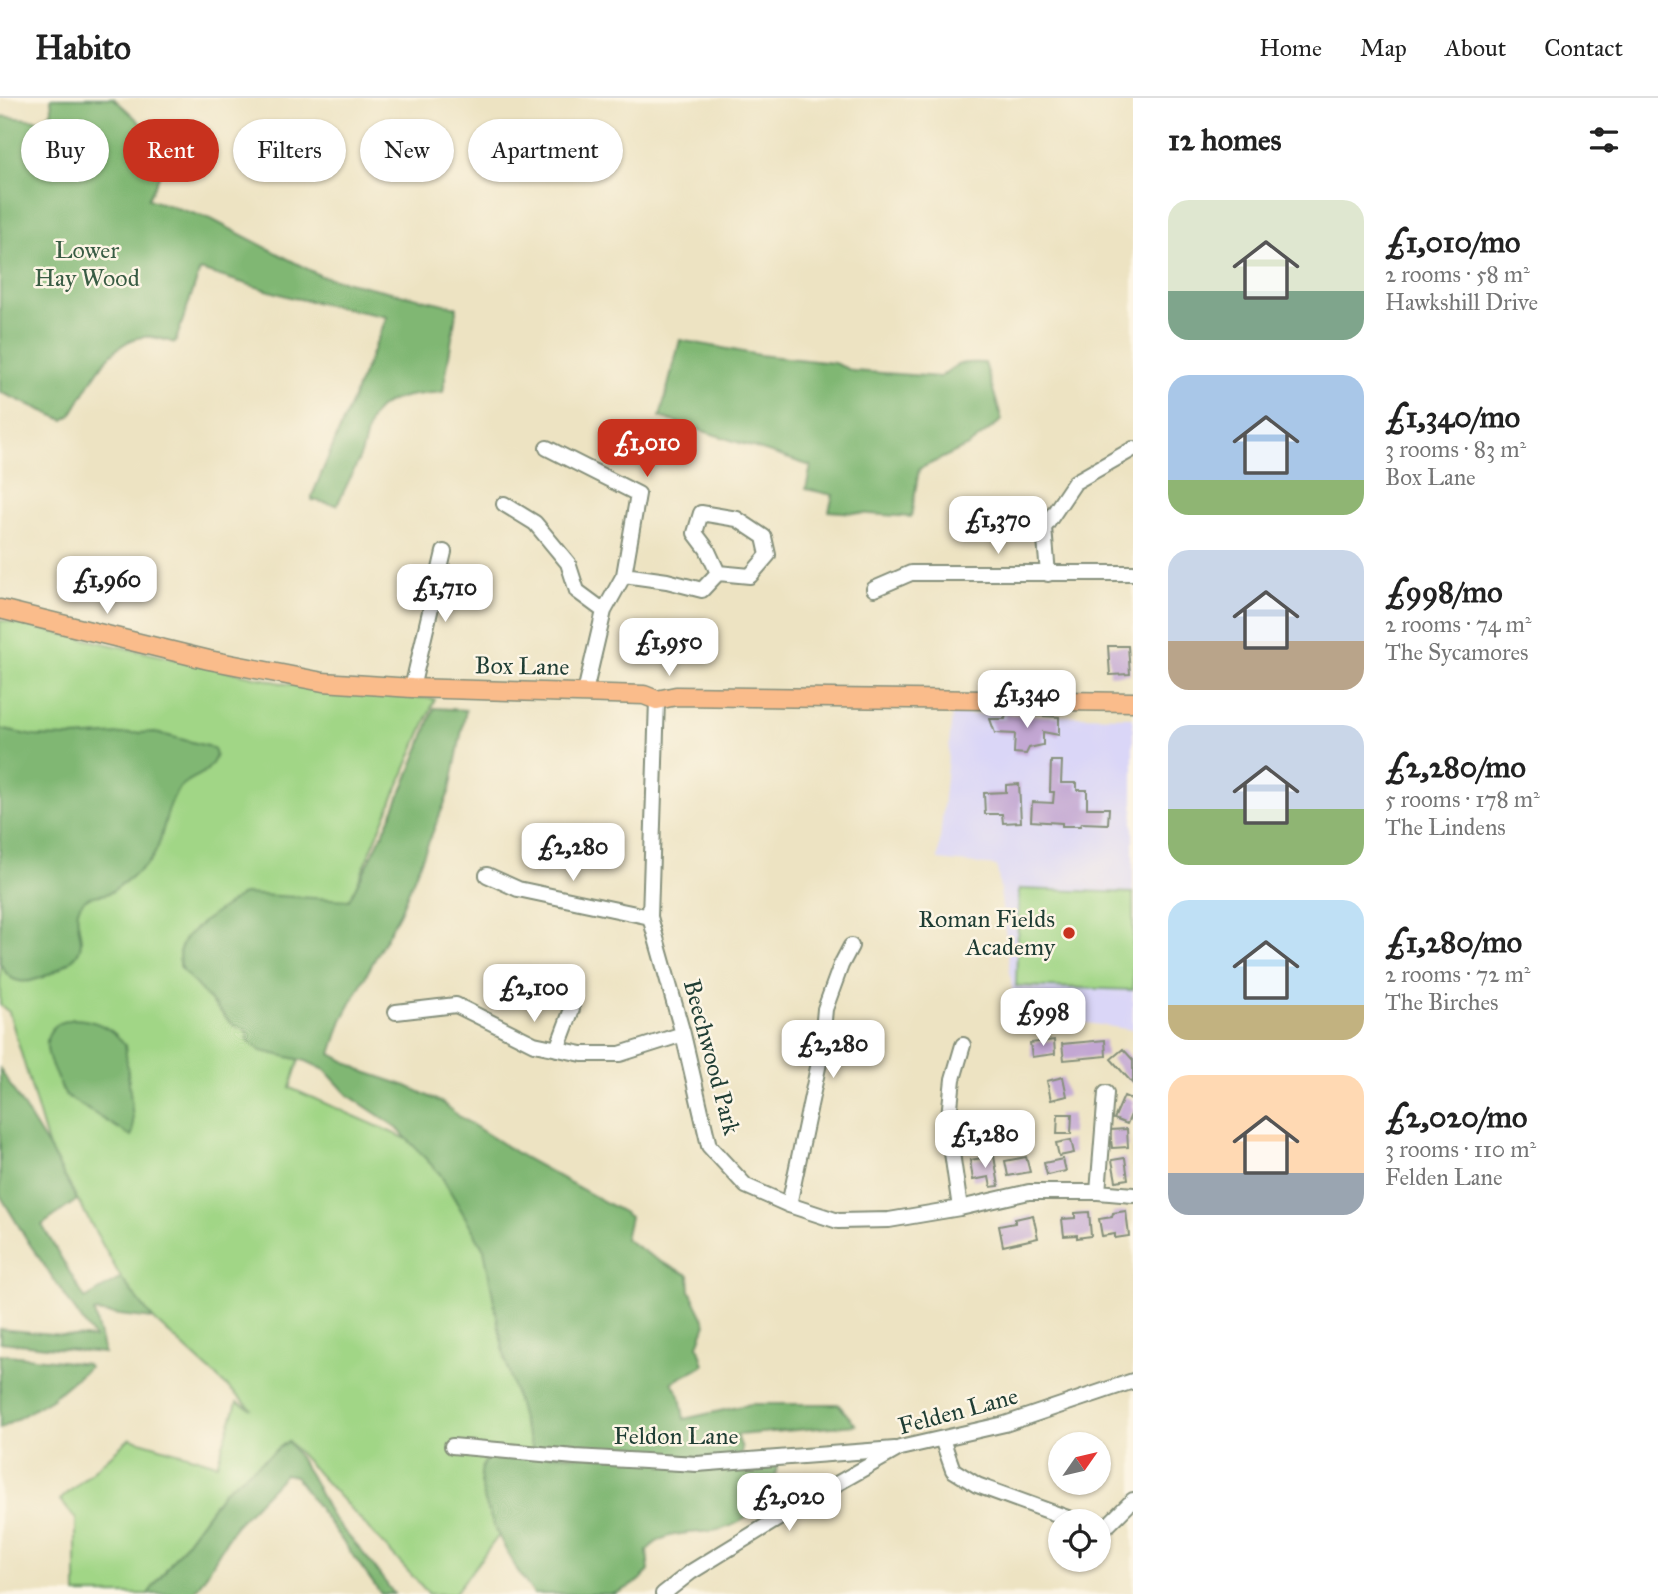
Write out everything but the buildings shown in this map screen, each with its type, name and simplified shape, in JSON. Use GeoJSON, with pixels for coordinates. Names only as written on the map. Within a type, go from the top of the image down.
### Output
{"type":"FeatureCollection","features":[{"type":"Feature","properties":{"kind":"main road","name":"Box Lane"},"geometry":{"type":"LineString","coordinates":[[0,609],[204,659],[323,682],[412,688],[644,695],[657,700],[676,696],[1133,702]]}},
{"type":"Feature","properties":{"kind":"street"},"geometry":{"type":"LineString","coordinates":[[547,448],[638,494],[624,575],[604,611],[585,692]]}},
{"type":"Feature","properties":{"kind":"street"},"geometry":{"type":"LineString","coordinates":[[1048,574],[1044,528],[1075,482],[1133,449]]}},
{"type":"Feature","properties":{"kind":"street"},"geometry":{"type":"LineString","coordinates":[[504,504],[535,523],[568,564],[576,591],[604,611]]}},
{"type":"Feature","properties":{"kind":"street"},"geometry":{"type":"LineString","coordinates":[[701,513],[737,519],[764,537],[768,555],[750,576],[718,573],[707,549],[695,533],[701,513]]}},
{"type":"Feature","properties":{"kind":"street"},"geometry":{"type":"LineString","coordinates":[[412,688],[444,552]]}},
{"type":"Feature","properties":{"kind":"street"},"geometry":{"type":"LineString","coordinates":[[624,575],[667,581],[702,590],[718,573]]}},
{"type":"Feature","properties":{"kind":"street"},"geometry":{"type":"LineString","coordinates":[[874,589],[911,573],[1133,573]]}},
{"type":"Feature","properties":{"kind":"street","name":"Beechwood Park"},"geometry":{"type":"LineString","coordinates":[[657,700],[650,917],[683,1034],[709,1146],[746,1186],[789,1205],[838,1221],[889,1220],[960,1208],[1028,1192],[1133,1195]]}},
{"type":"Feature","properties":{"kind":"street"},"geometry":{"type":"LineString","coordinates":[[487,875],[518,889],[650,917]]}},
{"type":"Feature","properties":{"kind":"street"},"geometry":{"type":"LineString","coordinates":[[789,1205],[821,1053],[825,1009],[851,946]]}},
{"type":"Feature","properties":{"kind":"street"},"geometry":{"type":"LineString","coordinates":[[396,1012],[456,1005],[534,1044],[582,1054],[620,1054],[683,1034]]}},
{"type":"Feature","properties":{"kind":"street"},"geometry":{"type":"LineString","coordinates":[[557,1049],[572,1009]]}},
{"type":"Feature","properties":{"kind":"street"},"geometry":{"type":"LineString","coordinates":[[960,1208],[948,1125],[953,1079],[963,1045]]}},
{"type":"Feature","properties":{"kind":"street"},"geometry":{"type":"LineString","coordinates":[[1098,1192],[1106,1093]]}},
{"type":"Feature","properties":{"kind":"street","name":"Felden Lane"},"geometry":{"type":"LineString","coordinates":[[663,1594],[685,1576],[900,1448],[1005,1424],[1133,1381]]}},
{"type":"Feature","properties":{"kind":"street"},"geometry":{"type":"LineString","coordinates":[[942,1439],[953,1471],[976,1485],[1048,1511]]}},
{"type":"Feature","properties":{"kind":"street","name":"Feldon Lane"},"geometry":{"type":"LineString","coordinates":[[452,1446],[697,1464],[900,1448]]}},
{"type":"Feature","properties":{"kind":"street"},"geometry":{"type":"LineString","coordinates":[[1111,1522],[1133,1500]]}},
{"type":"Feature","properties":{"kind":"shaded area","name":"Roman Fields Academy"},"geometry":{"type":"Polygon","coordinates":[[[952,714],[1133,717],[1133,1030],[1015,1012],[997,866],[938,860],[952,714]]]}},
{"type":"Feature","properties":{"kind":"green space","name":"Lower Hay Wood"},"geometry":{"type":"Polygon","coordinates":[[[51,98],[113,98],[137,119],[123,119],[123,182],[156,182],[148,199],[211,219],[321,276],[457,307],[443,392],[391,401],[375,413],[358,461],[337,505],[312,500],[312,496],[387,317],[290,297],[200,270],[175,343],[147,337],[131,340],[119,347],[100,368],[71,415],[64,420],[0,392],[0,116],[28,119],[21,119],[21,182],[109,182],[109,119],[47,119],[52,110],[51,98]]]}},
{"type":"Feature","properties":{"kind":"green space"},"geometry":{"type":"Polygon","coordinates":[[[680,340],[759,355],[834,363],[853,371],[940,377],[960,364],[985,363],[1002,420],[968,446],[919,469],[911,517],[829,511],[833,495],[806,489],[811,466],[660,417],[680,340]]]}},
{"type":"Feature","properties":{"kind":"green space"},"geometry":{"type":"Polygon","coordinates":[[[0,620],[286,684],[435,699],[354,891],[290,1088],[603,1225],[671,1310],[454,1594],[429,1594],[288,1441],[224,1491],[148,1594],[76,1594],[76,1519],[60,1500],[130,1438],[217,1464],[237,1402],[252,1409],[153,1319],[121,1278],[49,1148],[9,1012],[0,1005],[0,620]]]}},
{"type":"Feature","properties":{"kind":"green space"},"geometry":{"type":"Polygon","coordinates":[[[434,708],[466,710],[450,790],[400,912],[342,1020],[331,1054],[365,1072],[407,1086],[443,1103],[457,1115],[525,1158],[623,1212],[630,1217],[625,1239],[661,1262],[689,1275],[690,1291],[706,1324],[698,1345],[704,1365],[672,1382],[680,1396],[684,1419],[751,1404],[838,1404],[856,1425],[737,1435],[742,1449],[740,1455],[733,1459],[534,1451],[523,1423],[504,1354],[484,1249],[440,1174],[396,1127],[348,1095],[325,1070],[306,1061],[261,1051],[249,1042],[247,1031],[229,1021],[180,966],[179,952],[185,938],[243,894],[349,900],[396,806],[434,708]]]}},
{"type":"Feature","properties":{"kind":"green space"},"geometry":{"type":"Polygon","coordinates":[[[0,729],[33,736],[73,737],[154,732],[207,746],[214,749],[216,755],[213,763],[204,772],[178,790],[169,808],[157,848],[147,864],[111,892],[90,897],[81,904],[77,915],[81,945],[75,956],[52,973],[26,981],[10,977],[0,963],[0,729]]]}},
{"type":"Feature","properties":{"kind":"green space"},"geometry":{"type":"Polygon","coordinates":[[[1019,889],[1133,893],[1133,990],[1016,986],[1019,889]]]}},
{"type":"Feature","properties":{"kind":"green space"},"geometry":{"type":"Polygon","coordinates":[[[73,1019],[102,1026],[115,1034],[125,1045],[133,1119],[131,1136],[66,1096],[63,1091],[49,1058],[47,1038],[59,1023],[73,1019]]]}},
{"type":"Feature","properties":{"kind":"green space"},"geometry":{"type":"Polygon","coordinates":[[[0,1069],[49,1148],[77,1200],[42,1225],[85,1299],[121,1278],[153,1319],[94,1312],[104,1353],[0,1342],[0,1329],[94,1338],[29,1243],[0,1195],[0,1069]]]}},
{"type":"Feature","properties":{"kind":"green space"},"geometry":{"type":"Polygon","coordinates":[[[0,1354],[87,1364],[89,1367],[51,1399],[0,1429],[0,1354]]]}},
{"type":"Feature","properties":{"kind":"green space"},"geometry":{"type":"Polygon","coordinates":[[[288,1441],[310,1475],[331,1516],[394,1594],[381,1594],[295,1476],[285,1474],[235,1526],[192,1594],[148,1594],[224,1491],[288,1441]]]}},
{"type":"Feature","properties":{"kind":"green space"},"geometry":{"type":"Polygon","coordinates":[[[491,1453],[777,1462],[771,1487],[765,1498],[748,1516],[725,1528],[660,1540],[647,1551],[649,1571],[642,1579],[628,1587],[614,1594],[534,1594],[508,1553],[485,1502],[481,1473],[484,1462],[491,1453]]]}},
{"type":"Feature","properties":{"kind":"place","name":"Roman Fields Academy"},"geometry":{"type":"Point","coordinates":[1069,933]}}]}
